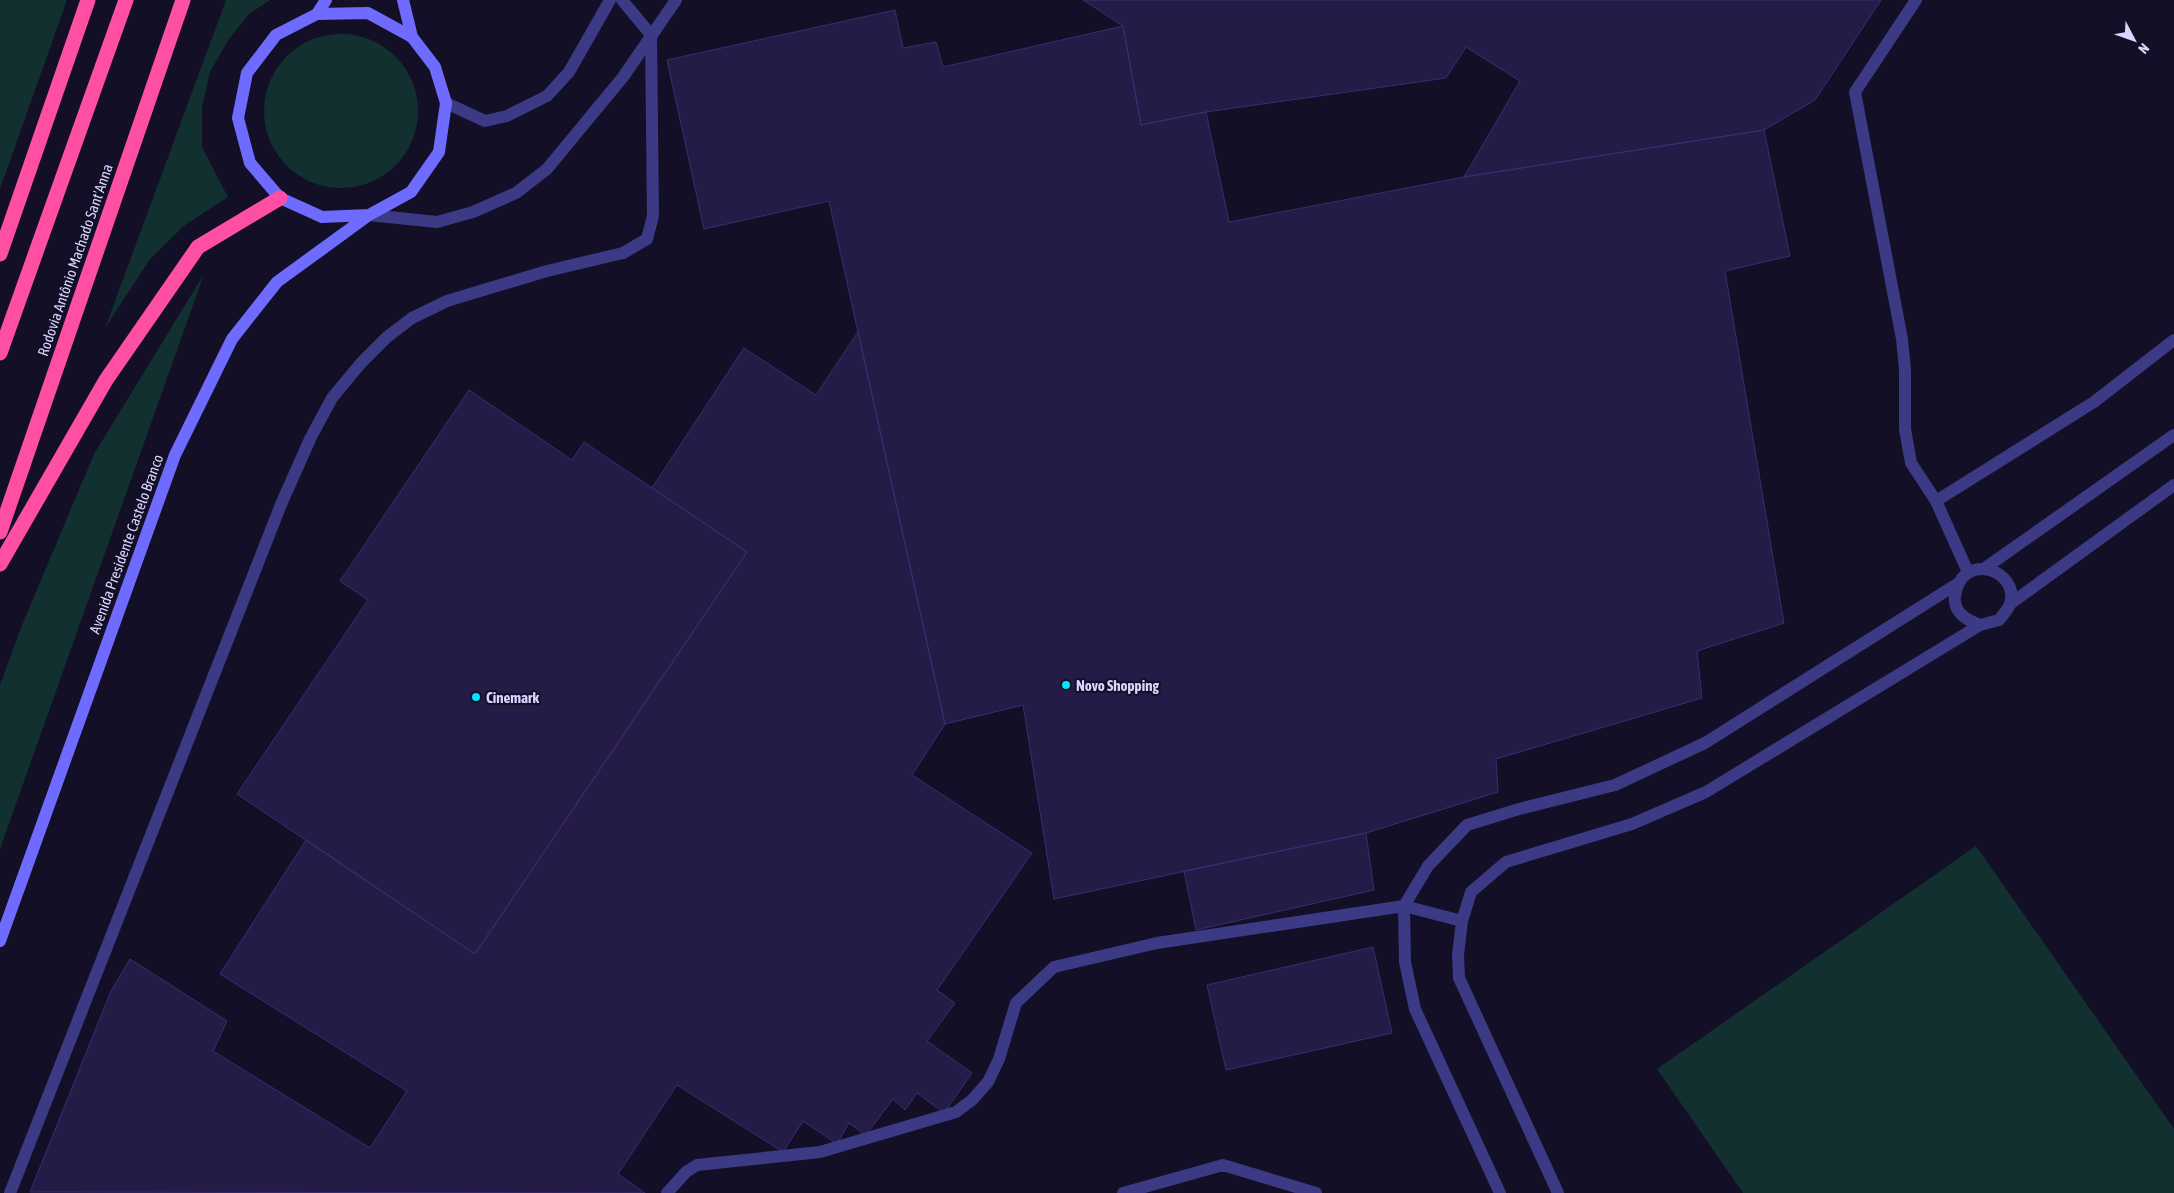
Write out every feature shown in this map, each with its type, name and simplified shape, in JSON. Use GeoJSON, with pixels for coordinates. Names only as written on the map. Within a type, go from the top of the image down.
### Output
{"type":"FeatureCollection","features":[{"type":"Feature","properties":{"kind":"highway"},"geometry":{"type":"LineString","coordinates":[[0,254],[88,0]]}},
{"type":"Feature","properties":{"kind":"highway"},"geometry":{"type":"LineString","coordinates":[[0,353],[126,0]]}},
{"type":"Feature","properties":{"kind":"highway","name":"Rodovia Antônio Machado Sant'Anna"},"geometry":{"type":"LineString","coordinates":[[0,532],[183,0]]}},
{"type":"Feature","properties":{"kind":"highway"},"geometry":{"type":"LineString","coordinates":[[0,564],[106,380],[198,247],[280,198]]}},
{"type":"Feature","properties":{"kind":"main road"},"geometry":{"type":"LineString","coordinates":[[317,14],[326,0]]}},
{"type":"Feature","properties":{"kind":"main road"},"geometry":{"type":"LineString","coordinates":[[403,0],[412,37],[435,67],[446,103]]}},
{"type":"Feature","properties":{"kind":"main road"},"geometry":{"type":"LineString","coordinates":[[369,215],[322,217],[280,198],[250,163],[238,118],[247,72],[276,35],[317,14],[368,13],[412,37]]}},
{"type":"Feature","properties":{"kind":"main road","name":"Avenida Presidente Castelo Branco"},"geometry":{"type":"LineString","coordinates":[[0,940],[175,455],[232,339],[277,282],[369,215],[411,192],[439,152],[446,103]]}},
{"type":"Feature","properties":{"kind":"lane"},"geometry":{"type":"LineString","coordinates":[[446,103],[485,121],[507,116],[547,96],[569,72],[610,0]]}},
{"type":"Feature","properties":{"kind":"lane"},"geometry":{"type":"LineString","coordinates":[[10,1193],[282,502],[311,437],[332,398],[361,362],[386,338],[412,318],[447,301],[547,271],[624,253],[646,238],[653,216],[651,35],[622,0]]}},
{"type":"Feature","properties":{"kind":"lane"},"geometry":{"type":"LineString","coordinates":[[369,215],[437,222],[473,212],[516,193],[548,169],[623,77],[676,0]]}},
{"type":"Feature","properties":{"kind":"lane"},"geometry":{"type":"LineString","coordinates":[[1916,0],[1855,92],[1902,339],[1905,369],[1905,429],[1911,464],[1936,501],[1968,572]]}},
{"type":"Feature","properties":{"kind":"lane"},"geometry":{"type":"LineString","coordinates":[[1936,501],[2094,402],[2174,340]]}},
{"type":"Feature","properties":{"kind":"lane"},"geometry":{"type":"LineString","coordinates":[[1500,1193],[1416,1009],[1405,962],[1404,906],[1428,866],[1467,825],[1519,809],[1615,785],[1705,743],[1957,584],[1968,572],[1985,568],[2174,435]]}},
{"type":"Feature","properties":{"kind":"lane"},"geometry":{"type":"LineString","coordinates":[[1558,1193],[1459,978],[1458,955],[1462,921],[1471,892],[1506,862],[1632,824],[1706,792],[1980,625],[1999,620],[2010,604],[2174,485]]}},
{"type":"Feature","properties":{"kind":"lane"},"geometry":{"type":"LineString","coordinates":[[1985,568],[2000,574],[2010,588],[2010,604]]}},
{"type":"Feature","properties":{"kind":"lane"},"geometry":{"type":"LineString","coordinates":[[1957,584],[1954,602],[1963,618],[1980,625]]}},
{"type":"Feature","properties":{"kind":"lane"},"geometry":{"type":"LineString","coordinates":[[666,1193],[686,1172],[697,1165],[820,1152],[956,1112],[972,1100],[988,1082],[999,1058],[1016,1003],[1054,967],[1157,943],[1404,906],[1462,921]]}},
{"type":"Feature","properties":{"kind":"lane"},"geometry":{"type":"LineString","coordinates":[[1123,1193],[1223,1165],[1316,1193]]}},
{"type":"Feature","properties":{"kind":"green space"},"geometry":{"type":"Polygon","coordinates":[[[0,0],[67,0],[0,189],[0,0]]]}},
{"type":"Feature","properties":{"kind":"green space"},"geometry":{"type":"Polygon","coordinates":[[[226,0],[270,0],[249,14],[229,39],[210,72],[202,107],[202,147],[228,197],[185,225],[150,259],[105,328],[226,0]]]}},
{"type":"Feature","properties":{"kind":"green space"},"geometry":{"type":"Polygon","coordinates":[[[341,34],[356,35],[370,40],[384,47],[395,57],[405,68],[412,82],[417,96],[417,126],[412,140],[405,154],[395,165],[384,175],[370,182],[356,187],[341,188],[326,187],[312,182],[298,175],[287,165],[277,154],[270,140],[265,126],[264,111],[265,96],[270,82],[277,68],[287,57],[298,47],[312,40],[326,35],[341,34]]]}},
{"type":"Feature","properties":{"kind":"green space"},"geometry":{"type":"Polygon","coordinates":[[[204,274],[0,849],[0,685],[22,625],[94,454],[204,274]]]}},
{"type":"Feature","properties":{"kind":"green space"},"geometry":{"type":"Polygon","coordinates":[[[1976,846],[2174,1129],[2174,1193],[1743,1193],[1657,1069],[1976,846]]]}},
{"type":"Feature","properties":{"kind":"building"},"geometry":{"type":"Polygon","coordinates":[[[1083,0],[1881,0],[1815,100],[1764,130],[1464,177],[1520,81],[1466,47],[1446,78],[1206,112],[1141,125],[1123,26],[1083,0]]]}},
{"type":"Feature","properties":{"kind":"building"},"geometry":{"type":"Polygon","coordinates":[[[895,10],[903,48],[936,42],[943,67],[1123,26],[1141,125],[1206,112],[1229,222],[1464,177],[1764,130],[1790,256],[1725,271],[1784,623],[1697,651],[1702,698],[1496,759],[1498,792],[1366,833],[1054,899],[1023,705],[945,724],[829,201],[704,229],[667,60],[895,10]]]}},
{"type":"Feature","properties":{"kind":"building"},"geometry":{"type":"Polygon","coordinates":[[[858,332],[945,724],[912,775],[1032,853],[937,990],[955,1003],[927,1041],[972,1073],[944,1113],[917,1093],[905,1110],[893,1099],[866,1135],[849,1123],[837,1144],[803,1121],[783,1152],[677,1085],[618,1174],[645,1193],[30,1192],[111,991],[130,959],[227,1021],[213,1051],[370,1148],[407,1091],[220,974],[306,840],[475,954],[747,552],[652,488],[744,348],[816,395],[858,332]]]}},
{"type":"Feature","properties":{"kind":"building","name":"Cinemark"},"geometry":{"type":"Polygon","coordinates":[[[469,390],[572,460],[584,442],[747,552],[475,954],[237,794],[368,600],[340,581],[469,390]]]}},
{"type":"Feature","properties":{"kind":"building"},"geometry":{"type":"Polygon","coordinates":[[[1366,833],[1374,890],[1196,930],[1184,871],[1366,833]]]}},
{"type":"Feature","properties":{"kind":"building"},"geometry":{"type":"Polygon","coordinates":[[[1373,947],[1392,1033],[1226,1070],[1207,985],[1373,947]]]}},
{"type":"Feature","properties":{"kind":"place","name":"Novo Shopping"},"geometry":{"type":"Point","coordinates":[1066,685]}},
{"type":"Feature","properties":{"kind":"place","name":"Cinemark"},"geometry":{"type":"Point","coordinates":[476,697]}}]}
